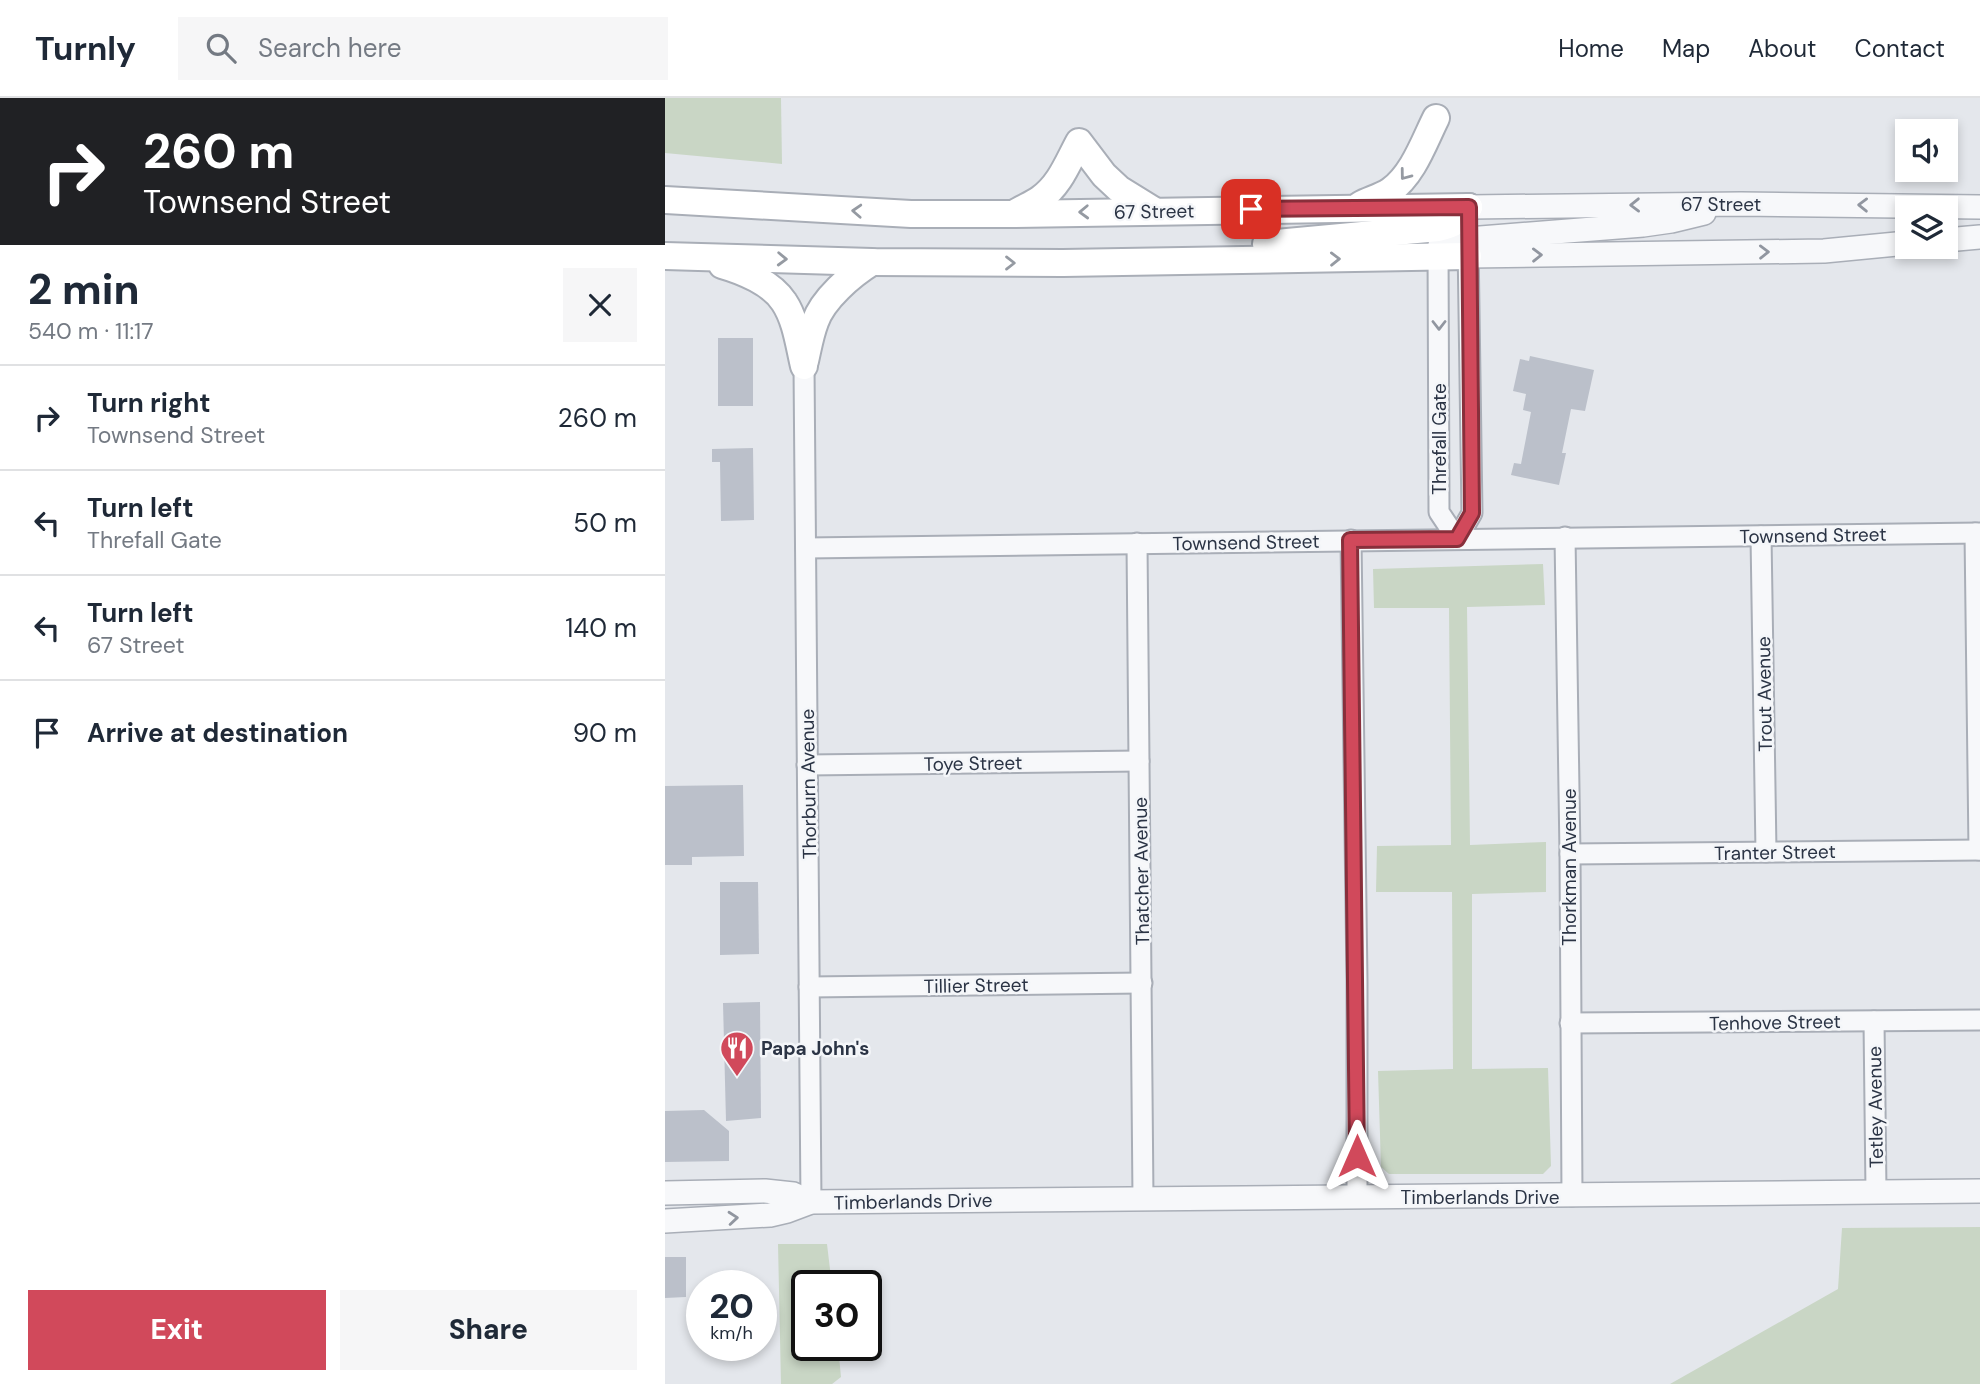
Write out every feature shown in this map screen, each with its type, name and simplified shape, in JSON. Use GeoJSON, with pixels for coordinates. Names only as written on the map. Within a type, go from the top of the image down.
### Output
{"type":"FeatureCollection","features":[{"type":"Feature","properties":{"kind":"main road"},"geometry":{"type":"LineString","coordinates":[[1350,209],[1389,192],[1402,181],[1436,118]]}},
{"type":"Feature","properties":{"kind":"main road"},"geometry":{"type":"LineString","coordinates":[[1012,214],[1039,200],[1049,191],[1061,177],[1079,142],[1104,175],[1119,189],[1153,210]]}},
{"type":"Feature","properties":{"kind":"main road","name":"67 Street"},"geometry":{"type":"LineString","coordinates":[[665,200],[911,214],[1350,209],[1438,218],[1469,207]]}},
{"type":"Feature","properties":{"kind":"main road"},"geometry":{"type":"LineString","coordinates":[[1063,263],[1438,218]]}},
{"type":"Feature","properties":{"kind":"main road"},"geometry":{"type":"LineString","coordinates":[[665,256],[872,262],[1063,263],[1438,257],[1468,247]]}},
{"type":"Feature","properties":{"kind":"main road"},"geometry":{"type":"LineString","coordinates":[[697,257],[759,280],[783,300],[794,325],[804,366]]}},
{"type":"Feature","properties":{"kind":"main road"},"geometry":{"type":"LineString","coordinates":[[804,366],[815,320],[829,299],[851,276],[872,262]]}},
{"type":"Feature","properties":{"kind":"street","name":"67 Street"},"geometry":{"type":"LineString","coordinates":[[1469,207],[1741,204],[1980,207]]}},
{"type":"Feature","properties":{"kind":"street"},"geometry":{"type":"LineString","coordinates":[[1468,247],[1671,221],[1741,204]]}},
{"type":"Feature","properties":{"kind":"street","name":"Threfall Gate"},"geometry":{"type":"LineString","coordinates":[[1438,218],[1439,512],[1457,539],[1472,513],[1469,207]]}},
{"type":"Feature","properties":{"kind":"street"},"geometry":{"type":"LineString","coordinates":[[1958,239],[1980,237]]}},
{"type":"Feature","properties":{"kind":"street"},"geometry":{"type":"LineString","coordinates":[[1468,247],[1824,251],[1895,244]]}},
{"type":"Feature","properties":{"kind":"street","name":"Thorburn Avenue"},"geometry":{"type":"LineString","coordinates":[[804,366],[811,1202]]}},
{"type":"Feature","properties":{"kind":"street"},"geometry":{"type":"LineString","coordinates":[[1978,533],[1980,850]]}},
{"type":"Feature","properties":{"kind":"street","name":"Townsend Street"},"geometry":{"type":"LineString","coordinates":[[806,548],[1978,533]]}},
{"type":"Feature","properties":{"kind":"street","name":"Trout Avenue"},"geometry":{"type":"LineString","coordinates":[[1762,536],[1766,852]]}},
{"type":"Feature","properties":{"kind":"street","name":"Thorkman Avenue"},"geometry":{"type":"LineString","coordinates":[[1565,537],[1572,1196]]}},
{"type":"Feature","properties":{"kind":"street"},"geometry":{"type":"LineString","coordinates":[[1350,540],[1357,995],[1357,1197]]}},
{"type":"Feature","properties":{"kind":"street","name":"Thatcher Avenue"},"geometry":{"type":"LineString","coordinates":[[1137,543],[1143,1199]]}},
{"type":"Feature","properties":{"kind":"street","name":"Toye Street"},"geometry":{"type":"LineString","coordinates":[[807,765],[1139,761]]}},
{"type":"Feature","properties":{"kind":"street","name":"Tranter Street"},"geometry":{"type":"LineString","coordinates":[[1570,854],[1980,850]]}},
{"type":"Feature","properties":{"kind":"street","name":"Tillier Street"},"geometry":{"type":"LineString","coordinates":[[809,987],[1142,983]]}},
{"type":"Feature","properties":{"kind":"street","name":"Tenhove Street"},"geometry":{"type":"LineString","coordinates":[[1570,1023],[1980,1020]]}},
{"type":"Feature","properties":{"kind":"street","name":"Tetley Avenue"},"geometry":{"type":"LineString","coordinates":[[1874,1021],[1876,1192]]}},
{"type":"Feature","properties":{"kind":"street","name":"Timberlands Drive"},"geometry":{"type":"LineString","coordinates":[[665,1193],[765,1191],[793,1194],[811,1202]]}},
{"type":"Feature","properties":{"kind":"street","name":"Timberlands Drive"},"geometry":{"type":"LineString","coordinates":[[665,1221],[770,1215],[811,1202],[1980,1191]]}},
{"type":"Feature","properties":{"kind":"green space"},"geometry":{"type":"Polygon","coordinates":[[[665,98],[781,98],[782,164],[665,153],[665,98]]]}},
{"type":"Feature","properties":{"kind":"green space"},"geometry":{"type":"Polygon","coordinates":[[[1543,564],[1545,605],[1467,607],[1470,845],[1546,842],[1546,892],[1472,894],[1472,1069],[1548,1068],[1551,1166],[1543,1174],[1389,1174],[1381,1167],[1378,1071],[1453,1069],[1452,892],[1376,892],[1377,846],[1451,845],[1449,608],[1374,608],[1373,569],[1543,564]]]}},
{"type":"Feature","properties":{"kind":"green space"},"geometry":{"type":"Polygon","coordinates":[[[1980,1227],[1980,1384],[1670,1384],[1838,1289],[1842,1228],[1980,1227]]]}},
{"type":"Feature","properties":{"kind":"green space"},"geometry":{"type":"Polygon","coordinates":[[[778,1244],[827,1244],[830,1270],[791,1270],[791,1361],[839,1361],[841,1377],[832,1384],[781,1384],[778,1244]]]}},
{"type":"Feature","properties":{"kind":"building"},"geometry":{"type":"Polygon","coordinates":[[[718,338],[753,338],[753,406],[718,406],[718,338]]]}},
{"type":"Feature","properties":{"kind":"building"},"geometry":{"type":"Polygon","coordinates":[[[1530,356],[1594,370],[1585,411],[1571,409],[1559,485],[1511,475],[1514,463],[1521,464],[1531,412],[1523,410],[1526,394],[1513,391],[1520,359],[1529,361],[1530,356]]]}},
{"type":"Feature","properties":{"kind":"building"},"geometry":{"type":"Polygon","coordinates":[[[753,448],[754,520],[721,521],[720,462],[712,462],[712,449],[753,448]]]}},
{"type":"Feature","properties":{"kind":"building"},"geometry":{"type":"Polygon","coordinates":[[[743,785],[744,856],[692,857],[692,865],[665,865],[665,786],[743,785]]]}},
{"type":"Feature","properties":{"kind":"building"},"geometry":{"type":"Polygon","coordinates":[[[720,882],[758,882],[759,954],[720,955],[720,882]]]}},
{"type":"Feature","properties":{"kind":"building"},"geometry":{"type":"Polygon","coordinates":[[[760,1002],[761,1118],[726,1121],[723,1003],[760,1002]]]}},
{"type":"Feature","properties":{"kind":"building"},"geometry":{"type":"Polygon","coordinates":[[[704,1110],[729,1131],[729,1161],[665,1162],[665,1111],[704,1110]]]}},
{"type":"Feature","properties":{"kind":"building"},"geometry":{"type":"Polygon","coordinates":[[[665,1257],[686,1257],[686,1297],[665,1298],[665,1257]]]}},
{"type":"Feature","properties":{"kind":"place","name":"Papa John's"},"geometry":{"type":"Point","coordinates":[737,1078]}},
{"type":"Feature","properties":{"kind":"route"},"geometry":{"type":"LineString","coordinates":[[1251,209],[1469,207],[1472,513],[1457,539],[1350,540],[1357,1156]]}}]}
